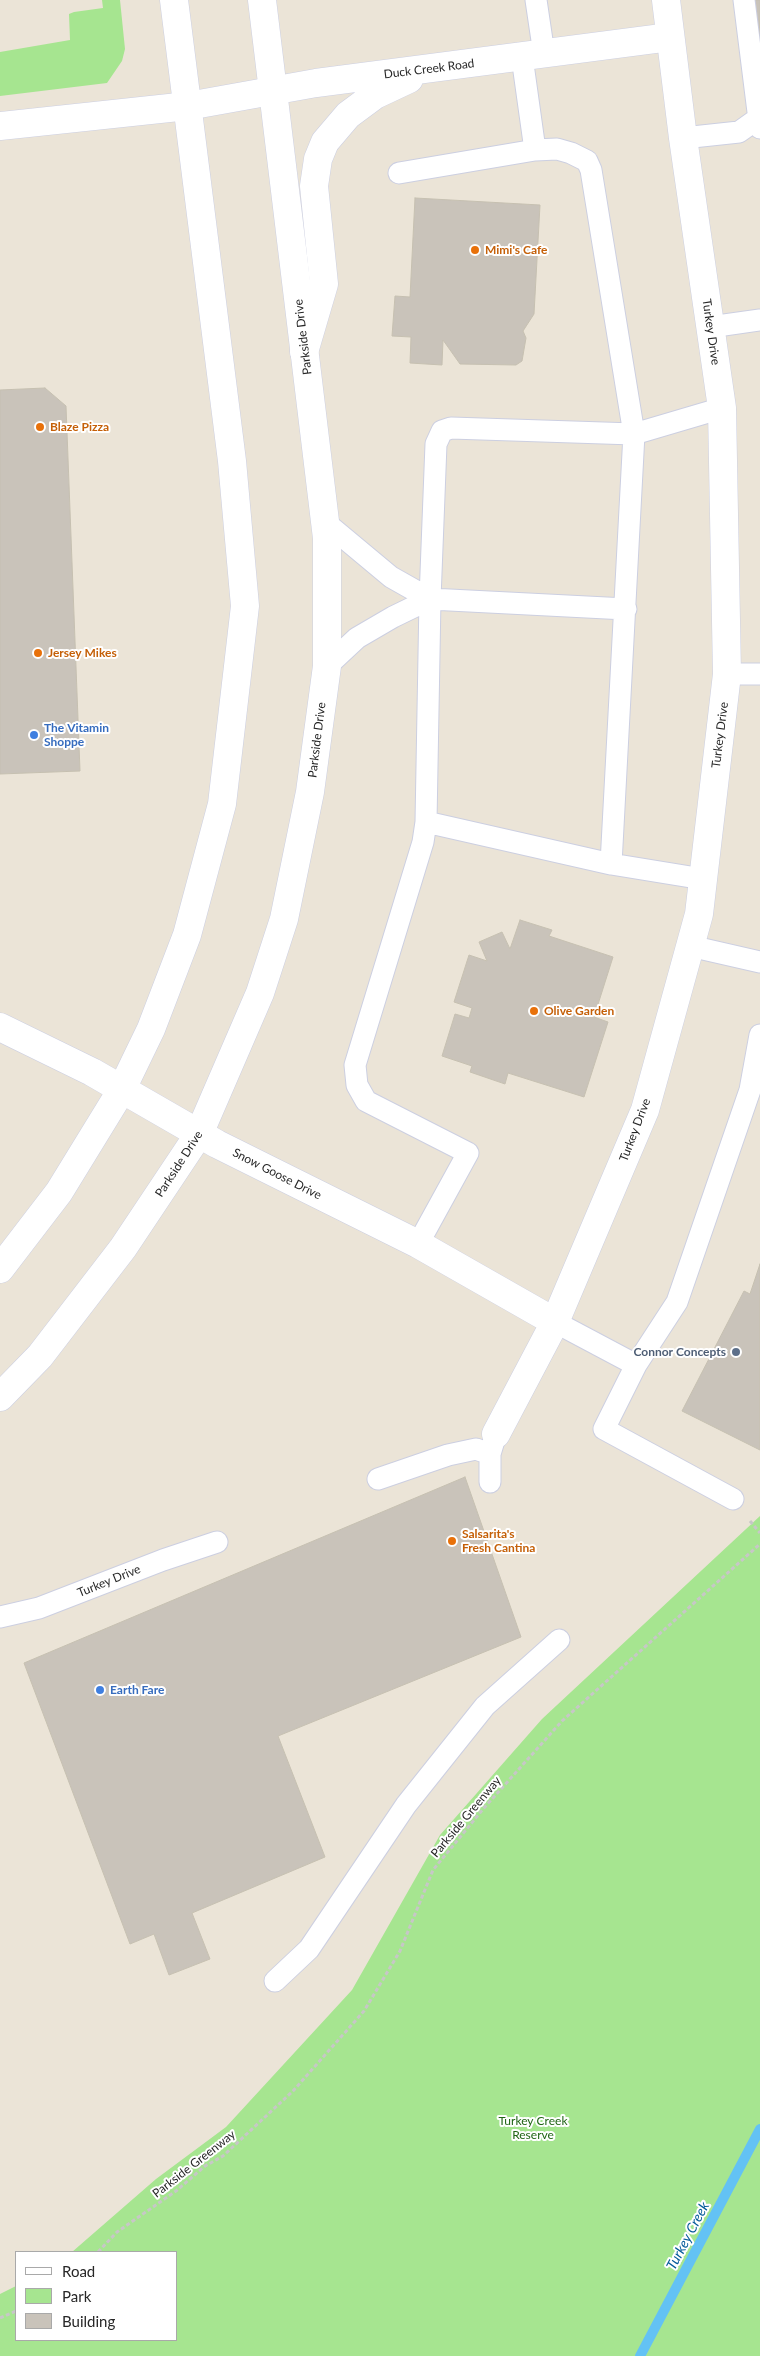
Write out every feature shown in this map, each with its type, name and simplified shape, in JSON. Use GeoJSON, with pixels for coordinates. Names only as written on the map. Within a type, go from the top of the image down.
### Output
{"type":"FeatureCollection","features":[{"type":"Feature","properties":{"kind":"street"},"geometry":{"type":"LineString","coordinates":[[0,1269],[59,1192],[121,1090],[151,1030],[187,935],[222,804],[245,606],[231,451],[174,0]]}},
{"type":"Feature","properties":{"kind":"street","name":"Parkside Drive"},"geometry":{"type":"LineString","coordinates":[[0,1397],[40,1356],[111,1263],[200,1134],[260,993],[284,919],[310,792],[327,666],[327,538],[262,0]]}},
{"type":"Feature","properties":{"kind":"street","name":"Turkey Drive"},"geometry":{"type":"LineString","coordinates":[[493,1444],[555,1322],[645,1110],[699,914],[727,674],[722,408],[683,138],[666,0]]}},
{"type":"Feature","properties":{"kind":"street","name":"Duck Creek Road"},"geometry":{"type":"LineString","coordinates":[[0,126],[188,106],[316,83],[670,37]]}},
{"type":"Feature","properties":{"kind":"street"},"geometry":{"type":"LineString","coordinates":[[304,352],[324,284],[314,186],[318,159],[326,142],[348,115],[375,95],[430,68]]}},
{"type":"Feature","properties":{"kind":"street","name":"Snow Goose Drive"},"geometry":{"type":"LineString","coordinates":[[0,1027],[92,1072],[200,1134],[418,1244],[555,1322]]}},
{"type":"Feature","properties":{"kind":"lane"},"geometry":{"type":"LineString","coordinates":[[535,150],[533,55],[536,0]]}},
{"type":"Feature","properties":{"kind":"lane"},"geometry":{"type":"LineString","coordinates":[[683,138],[739,132],[759,121],[744,0]]}},
{"type":"Feature","properties":{"kind":"lane"},"geometry":{"type":"LineString","coordinates":[[399,173],[535,150],[557,149],[587,161],[591,170],[634,434],[611,864]]}},
{"type":"Feature","properties":{"kind":"lane"},"geometry":{"type":"LineString","coordinates":[[710,327],[760,320]]}},
{"type":"Feature","properties":{"kind":"lane"},"geometry":{"type":"LineString","coordinates":[[418,1244],[468,1153],[366,1101],[357,1085],[355,1065],[423,842],[426,822],[430,600],[436,444],[442,431],[451,428],[634,434],[722,408]]}},
{"type":"Feature","properties":{"kind":"lane"},"geometry":{"type":"LineString","coordinates":[[325,522],[391,577],[430,600]]}},
{"type":"Feature","properties":{"kind":"lane"},"geometry":{"type":"LineString","coordinates":[[327,666],[357,638],[393,617],[430,600],[626,609]]}},
{"type":"Feature","properties":{"kind":"lane"},"geometry":{"type":"LineString","coordinates":[[727,674],[760,674]]}},
{"type":"Feature","properties":{"kind":"lane"},"geometry":{"type":"LineString","coordinates":[[426,822],[611,864],[703,879]]}},
{"type":"Feature","properties":{"kind":"lane"},"geometry":{"type":"LineString","coordinates":[[690,946],[760,962]]}},
{"type":"Feature","properties":{"kind":"lane"},"geometry":{"type":"LineString","coordinates":[[733,1499],[604,1429],[636,1364],[676,1302],[750,1090],[757,1066],[760,1035]]}},
{"type":"Feature","properties":{"kind":"lane"},"geometry":{"type":"LineString","coordinates":[[555,1322],[636,1364]]}},
{"type":"Feature","properties":{"kind":"lane"},"geometry":{"type":"LineString","coordinates":[[378,1479],[448,1455],[493,1444],[490,1482]]}},
{"type":"Feature","properties":{"kind":"lane","name":"Turkey Drive"},"geometry":{"type":"LineString","coordinates":[[0,1617],[40,1608],[163,1560],[217,1542]]}},
{"type":"Feature","properties":{"kind":"lane"},"geometry":{"type":"LineString","coordinates":[[275,1980],[309,1949],[406,1805],[485,1706],[559,1640]]}},
{"type":"Feature","properties":{"kind":"path","name":"Parkside Greenway"},"geometry":{"type":"LineString","coordinates":[[99,2251],[117,2232],[176,2191],[205,2166],[223,2156],[293,2091],[364,2010],[400,1951],[433,1870],[484,1808],[562,1721],[760,1544]]}},
{"type":"Feature","properties":{"kind":"path"},"geometry":{"type":"LineString","coordinates":[[0,2318],[15,2311]]}},
{"type":"Feature","properties":{"kind":"green space"},"geometry":{"type":"Polygon","coordinates":[[[102,0],[120,0],[125,49],[122,61],[107,83],[0,96],[0,52],[70,40],[69,14],[103,8],[102,0]]]}},
{"type":"Feature","properties":{"kind":"green space","name":"Turkey Creek Reserve"},"geometry":{"type":"Polygon","coordinates":[[[760,1516],[760,2356],[0,2356],[0,2294],[15,2286],[15,2341],[178,2341],[178,2251],[73,2251],[156,2179],[226,2127],[352,1990],[440,1835],[542,1719],[760,1516]]]}},
{"type":"Feature","properties":{"kind":"building"},"geometry":{"type":"Polygon","coordinates":[[[753,0],[760,0],[760,46],[753,0]]]}},
{"type":"Feature","properties":{"kind":"building","name":"Mimi's Cafe"},"geometry":{"type":"Polygon","coordinates":[[[415,198],[540,205],[534,314],[523,331],[526,338],[522,361],[516,365],[460,364],[443,340],[442,365],[410,363],[411,337],[392,336],[395,296],[410,297],[415,198]]]}},
{"type":"Feature","properties":{"kind":"building"},"geometry":{"type":"Polygon","coordinates":[[[45,388],[66,406],[80,771],[0,774],[0,390],[45,388]]]}},
{"type":"Feature","properties":{"kind":"building","name":"Olive Garden"},"geometry":{"type":"Polygon","coordinates":[[[520,920],[552,930],[549,936],[613,957],[594,1017],[608,1022],[584,1097],[508,1073],[505,1084],[470,1072],[472,1066],[442,1056],[455,1014],[469,1018],[472,1008],[454,1002],[469,955],[487,961],[479,942],[502,932],[510,949],[520,920]]]}},
{"type":"Feature","properties":{"kind":"building","name":"Connor Concepts"},"geometry":{"type":"Polygon","coordinates":[[[760,1264],[760,1450],[682,1411],[744,1291],[750,1294],[760,1264]]]}},
{"type":"Feature","properties":{"kind":"building"},"geometry":{"type":"Polygon","coordinates":[[[465,1477],[521,1637],[278,1736],[325,1857],[192,1913],[210,1959],[169,1975],[154,1934],[130,1944],[24,1663],[465,1477]]]}},
{"type":"Feature","properties":{"kind":"waterway","name":"Turkey Creek"},"geometry":{"type":"LineString","coordinates":[[640,2356],[760,2129]]}},
{"type":"Feature","properties":{"kind":"place","name":"Mimi's Cafe"},"geometry":{"type":"Point","coordinates":[475,250]}},
{"type":"Feature","properties":{"kind":"place","name":"Blaze Pizza"},"geometry":{"type":"Point","coordinates":[40,427]}},
{"type":"Feature","properties":{"kind":"place","name":"Jersey Mikes"},"geometry":{"type":"Point","coordinates":[38,653]}},
{"type":"Feature","properties":{"kind":"place","name":"The Vitamin Shoppe"},"geometry":{"type":"Point","coordinates":[34,735]}},
{"type":"Feature","properties":{"kind":"place","name":"Olive Garden"},"geometry":{"type":"Point","coordinates":[534,1011]}},
{"type":"Feature","properties":{"kind":"place","name":"Connor Concepts"},"geometry":{"type":"Point","coordinates":[736,1352]}},
{"type":"Feature","properties":{"kind":"place","name":"Salsarita's Fresh Cantina"},"geometry":{"type":"Point","coordinates":[452,1541]}},
{"type":"Feature","properties":{"kind":"place","name":"Earth Fare"},"geometry":{"type":"Point","coordinates":[100,1690]}}]}
